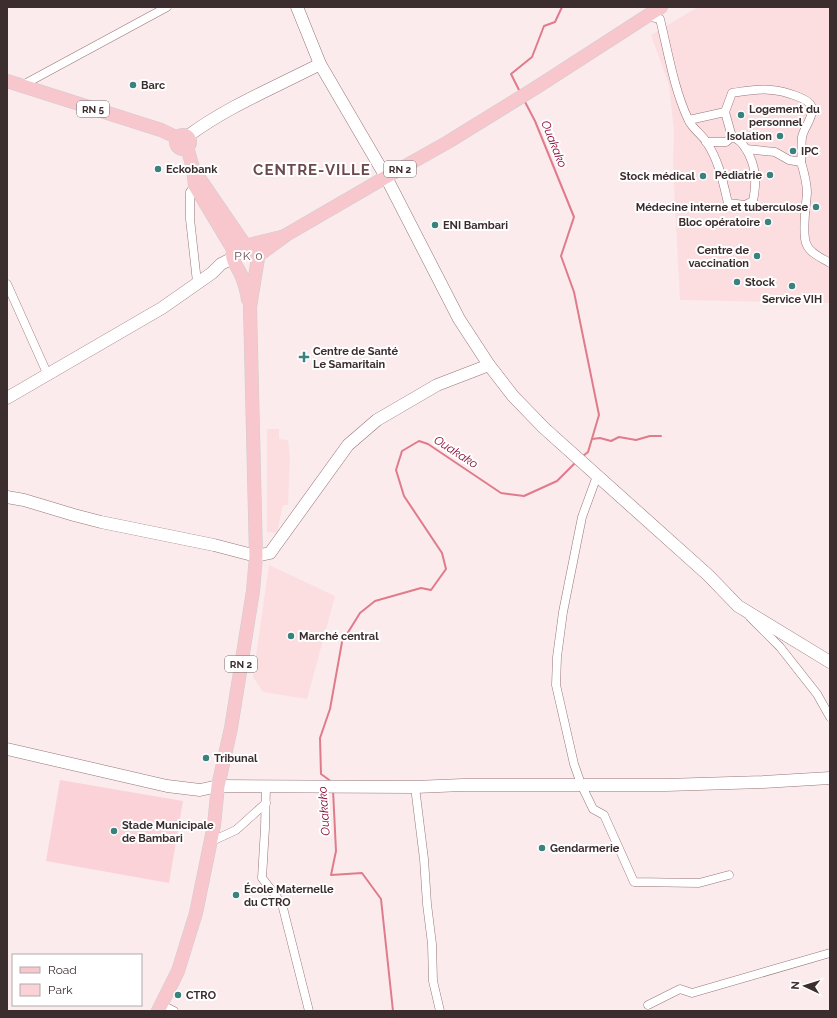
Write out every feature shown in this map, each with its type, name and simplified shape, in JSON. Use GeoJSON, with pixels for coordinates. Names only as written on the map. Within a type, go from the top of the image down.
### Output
{"type":"FeatureCollection","features":[{"type":"Feature","properties":{"kind":"main road","name":"RN 2"},"geometry":{"type":"LineString","coordinates":[[243,256],[264,252],[286,235],[448,142],[661,7]]}},
{"type":"Feature","properties":{"kind":"main road","name":"RN 5"},"geometry":{"type":"LineString","coordinates":[[7,82],[161,130],[184,141]]}},
{"type":"Feature","properties":{"kind":"main road"},"geometry":{"type":"LineString","coordinates":[[184,141],[199,184],[243,256]]}},
{"type":"Feature","properties":{"kind":"main road","name":"RN 2"},"geometry":{"type":"LineString","coordinates":[[160,1008],[178,971],[196,913],[214,825],[218,786],[231,728],[252,592],[256,556],[250,307],[243,256]]}},
{"type":"Feature","properties":{"kind":"main road","name":"RN 2"},"geometry":{"type":"LineString","coordinates":[[243,256],[245,286],[250,307]]}},
{"type":"Feature","properties":{"kind":"street"},"geometry":{"type":"LineString","coordinates":[[21,86],[168,7]]}},
{"type":"Feature","properties":{"kind":"street"},"geometry":{"type":"LineString","coordinates":[[297,7],[320,64],[386,177],[459,319],[489,365],[518,402],[544,428],[708,575],[780,647],[817,694],[830,718]]}},
{"type":"Feature","properties":{"kind":"street"},"geometry":{"type":"LineString","coordinates":[[647,16],[660,19],[680,96],[688,120],[706,142],[717,161],[728,203],[734,205],[745,205],[753,201],[755,171],[746,149],[738,138],[732,137],[726,142],[706,142]]}},
{"type":"Feature","properties":{"kind":"street"},"geometry":{"type":"LineString","coordinates":[[184,141],[203,126],[226,112],[320,64]]}},
{"type":"Feature","properties":{"kind":"street"},"geometry":{"type":"LineString","coordinates":[[732,137],[724,112],[732,93],[754,90],[773,90],[803,98],[810,102],[812,106],[812,114],[802,137],[801,162],[806,177],[807,192],[805,227],[806,244],[812,252],[830,263]]}},
{"type":"Feature","properties":{"kind":"street"},"geometry":{"type":"LineString","coordinates":[[688,120],[724,112]]}},
{"type":"Feature","properties":{"kind":"street"},"geometry":{"type":"LineString","coordinates":[[746,149],[775,152],[789,160],[801,162]]}},
{"type":"Feature","properties":{"kind":"street"},"geometry":{"type":"LineString","coordinates":[[197,282],[190,219],[190,192],[199,184]]}},
{"type":"Feature","properties":{"kind":"street"},"geometry":{"type":"LineString","coordinates":[[7,398],[162,308],[221,264],[243,256]]}},
{"type":"Feature","properties":{"kind":"street"},"geometry":{"type":"LineString","coordinates":[[7,284],[47,374]]}},
{"type":"Feature","properties":{"kind":"street"},"geometry":{"type":"LineString","coordinates":[[7,497],[24,500],[101,522],[214,545],[256,556],[270,552],[348,445],[377,420],[437,385],[489,365]]}},
{"type":"Feature","properties":{"kind":"street"},"geometry":{"type":"LineString","coordinates":[[597,476],[582,517],[563,612],[557,657],[556,685],[574,764],[581,784],[593,809],[604,815],[634,882],[699,883],[729,875]]}},
{"type":"Feature","properties":{"kind":"street"},"geometry":{"type":"LineString","coordinates":[[738,606],[830,662]]}},
{"type":"Feature","properties":{"kind":"street"},"geometry":{"type":"LineString","coordinates":[[7,749],[167,786],[200,790],[218,786],[415,787],[464,784],[666,784],[741,783],[830,778]]}},
{"type":"Feature","properties":{"kind":"street"},"geometry":{"type":"LineString","coordinates":[[266,786],[262,878],[282,904],[309,1011]]}},
{"type":"Feature","properties":{"kind":"street"},"geometry":{"type":"LineString","coordinates":[[415,787],[424,859],[426,904],[432,944],[433,981],[440,1011]]}},
{"type":"Feature","properties":{"kind":"street"},"geometry":{"type":"LineString","coordinates":[[210,842],[236,830],[266,803]]}},
{"type":"Feature","properties":{"kind":"street"},"geometry":{"type":"LineString","coordinates":[[648,1005],[680,989],[692,993],[830,953]]}},
{"type":"Feature","properties":{"kind":"street"},"geometry":{"type":"LineString","coordinates":[[160,1008],[174,1011]]}},
{"type":"Feature","properties":{"kind":"shaded area"},"geometry":{"type":"Polygon","coordinates":[[[698,7],[830,7],[830,303],[680,300],[673,166],[674,131],[669,85],[651,35],[698,7]]]}},
{"type":"Feature","properties":{"kind":"shaded area"},"geometry":{"type":"Polygon","coordinates":[[[267,429],[279,429],[279,439],[288,440],[290,458],[288,505],[283,505],[277,533],[267,532],[267,429]]]}},
{"type":"Feature","properties":{"kind":"shaded area","name":"Marché central"},"geometry":{"type":"Polygon","coordinates":[[[269,565],[335,596],[307,699],[263,692],[253,677],[269,565]]]}},
{"type":"Feature","properties":{"kind":"green space","name":"Stade Municipale de Bambari"},"geometry":{"type":"Polygon","coordinates":[[[60,780],[183,801],[169,883],[46,861],[60,780]]]}},
{"type":"Feature","properties":{"kind":"waterway","name":"Ouakako"},"geometry":{"type":"LineString","coordinates":[[520,92],[511,74],[532,57],[544,26],[555,22],[562,7]]}},
{"type":"Feature","properties":{"kind":"waterway","name":"Ouakako"},"geometry":{"type":"LineString","coordinates":[[524,100],[535,121],[574,217],[561,256],[574,292],[599,415],[588,452],[583,456]]}},
{"type":"Feature","properties":{"kind":"waterway"},"geometry":{"type":"LineString","coordinates":[[592,439],[600,438],[611,441],[619,437],[636,440],[650,436],[661,436]]}},
{"type":"Feature","properties":{"kind":"waterway","name":"Ouakako"},"geometry":{"type":"LineString","coordinates":[[332,782],[321,774],[320,738],[330,709],[342,642],[360,613],[375,601],[421,588],[431,590],[446,569],[442,553],[404,496],[396,470],[402,451],[419,441],[428,444],[501,493],[524,496],[557,481],[576,462]]}},
{"type":"Feature","properties":{"kind":"waterway","name":"Ouakako"},"geometry":{"type":"LineString","coordinates":[[333,790],[336,851],[331,875],[362,873],[381,899],[393,1011]]}},
{"type":"Feature","properties":{"kind":"place","name":"Barc"},"geometry":{"type":"Point","coordinates":[133,85]}},
{"type":"Feature","properties":{"kind":"place","name":"Logement du personnel"},"geometry":{"type":"Point","coordinates":[741,115]}},
{"type":"Feature","properties":{"kind":"place","name":"Isolation"},"geometry":{"type":"Point","coordinates":[780,136]}},
{"type":"Feature","properties":{"kind":"place","name":"IPC"},"geometry":{"type":"Point","coordinates":[793,151]}},
{"type":"Feature","properties":{"kind":"place","name":"Eckobank"},"geometry":{"type":"Point","coordinates":[158,169]}},
{"type":"Feature","properties":{"kind":"place","name":"Pédiatrie"},"geometry":{"type":"Point","coordinates":[770,175]}},
{"type":"Feature","properties":{"kind":"place","name":"Stock médical"},"geometry":{"type":"Point","coordinates":[703,176]}},
{"type":"Feature","properties":{"kind":"place","name":"Médecine interne et tuberculose"},"geometry":{"type":"Point","coordinates":[816,207]}},
{"type":"Feature","properties":{"kind":"place","name":"Bloc opératoire"},"geometry":{"type":"Point","coordinates":[768,222]}},
{"type":"Feature","properties":{"kind":"place","name":"ENI Bambari"},"geometry":{"type":"Point","coordinates":[435,225]}},
{"type":"Feature","properties":{"kind":"place","name":"Centre de vaccination"},"geometry":{"type":"Point","coordinates":[757,256]}},
{"type":"Feature","properties":{"kind":"place","name":"Stock"},"geometry":{"type":"Point","coordinates":[737,282]}},
{"type":"Feature","properties":{"kind":"place","name":"Service VIH"},"geometry":{"type":"Point","coordinates":[792,286]}},
{"type":"Feature","properties":{"kind":"place","name":"Centre de Santé Le Samaritain"},"geometry":{"type":"Point","coordinates":[304,357]}},
{"type":"Feature","properties":{"kind":"place","name":"Marché central"},"geometry":{"type":"Point","coordinates":[291,636]}},
{"type":"Feature","properties":{"kind":"place","name":"Tribunal"},"geometry":{"type":"Point","coordinates":[206,758]}},
{"type":"Feature","properties":{"kind":"place","name":"Stade Municipale de Bambari"},"geometry":{"type":"Point","coordinates":[114,831]}},
{"type":"Feature","properties":{"kind":"place","name":"Gendarmerie"},"geometry":{"type":"Point","coordinates":[542,848]}},
{"type":"Feature","properties":{"kind":"place","name":"École Maternelle du CTRO"},"geometry":{"type":"Point","coordinates":[236,895]}},
{"type":"Feature","properties":{"kind":"place","name":"CTRO"},"geometry":{"type":"Point","coordinates":[178,995]}},
{"type":"Feature","properties":{"kind":"district","name":"CENTRE-VILLE"},"geometry":{"type":"Point","coordinates":[312,170]}},
{"type":"Feature","properties":{"kind":"district","name":"PK 0"},"geometry":{"type":"Point","coordinates":[249,256]}}]}
